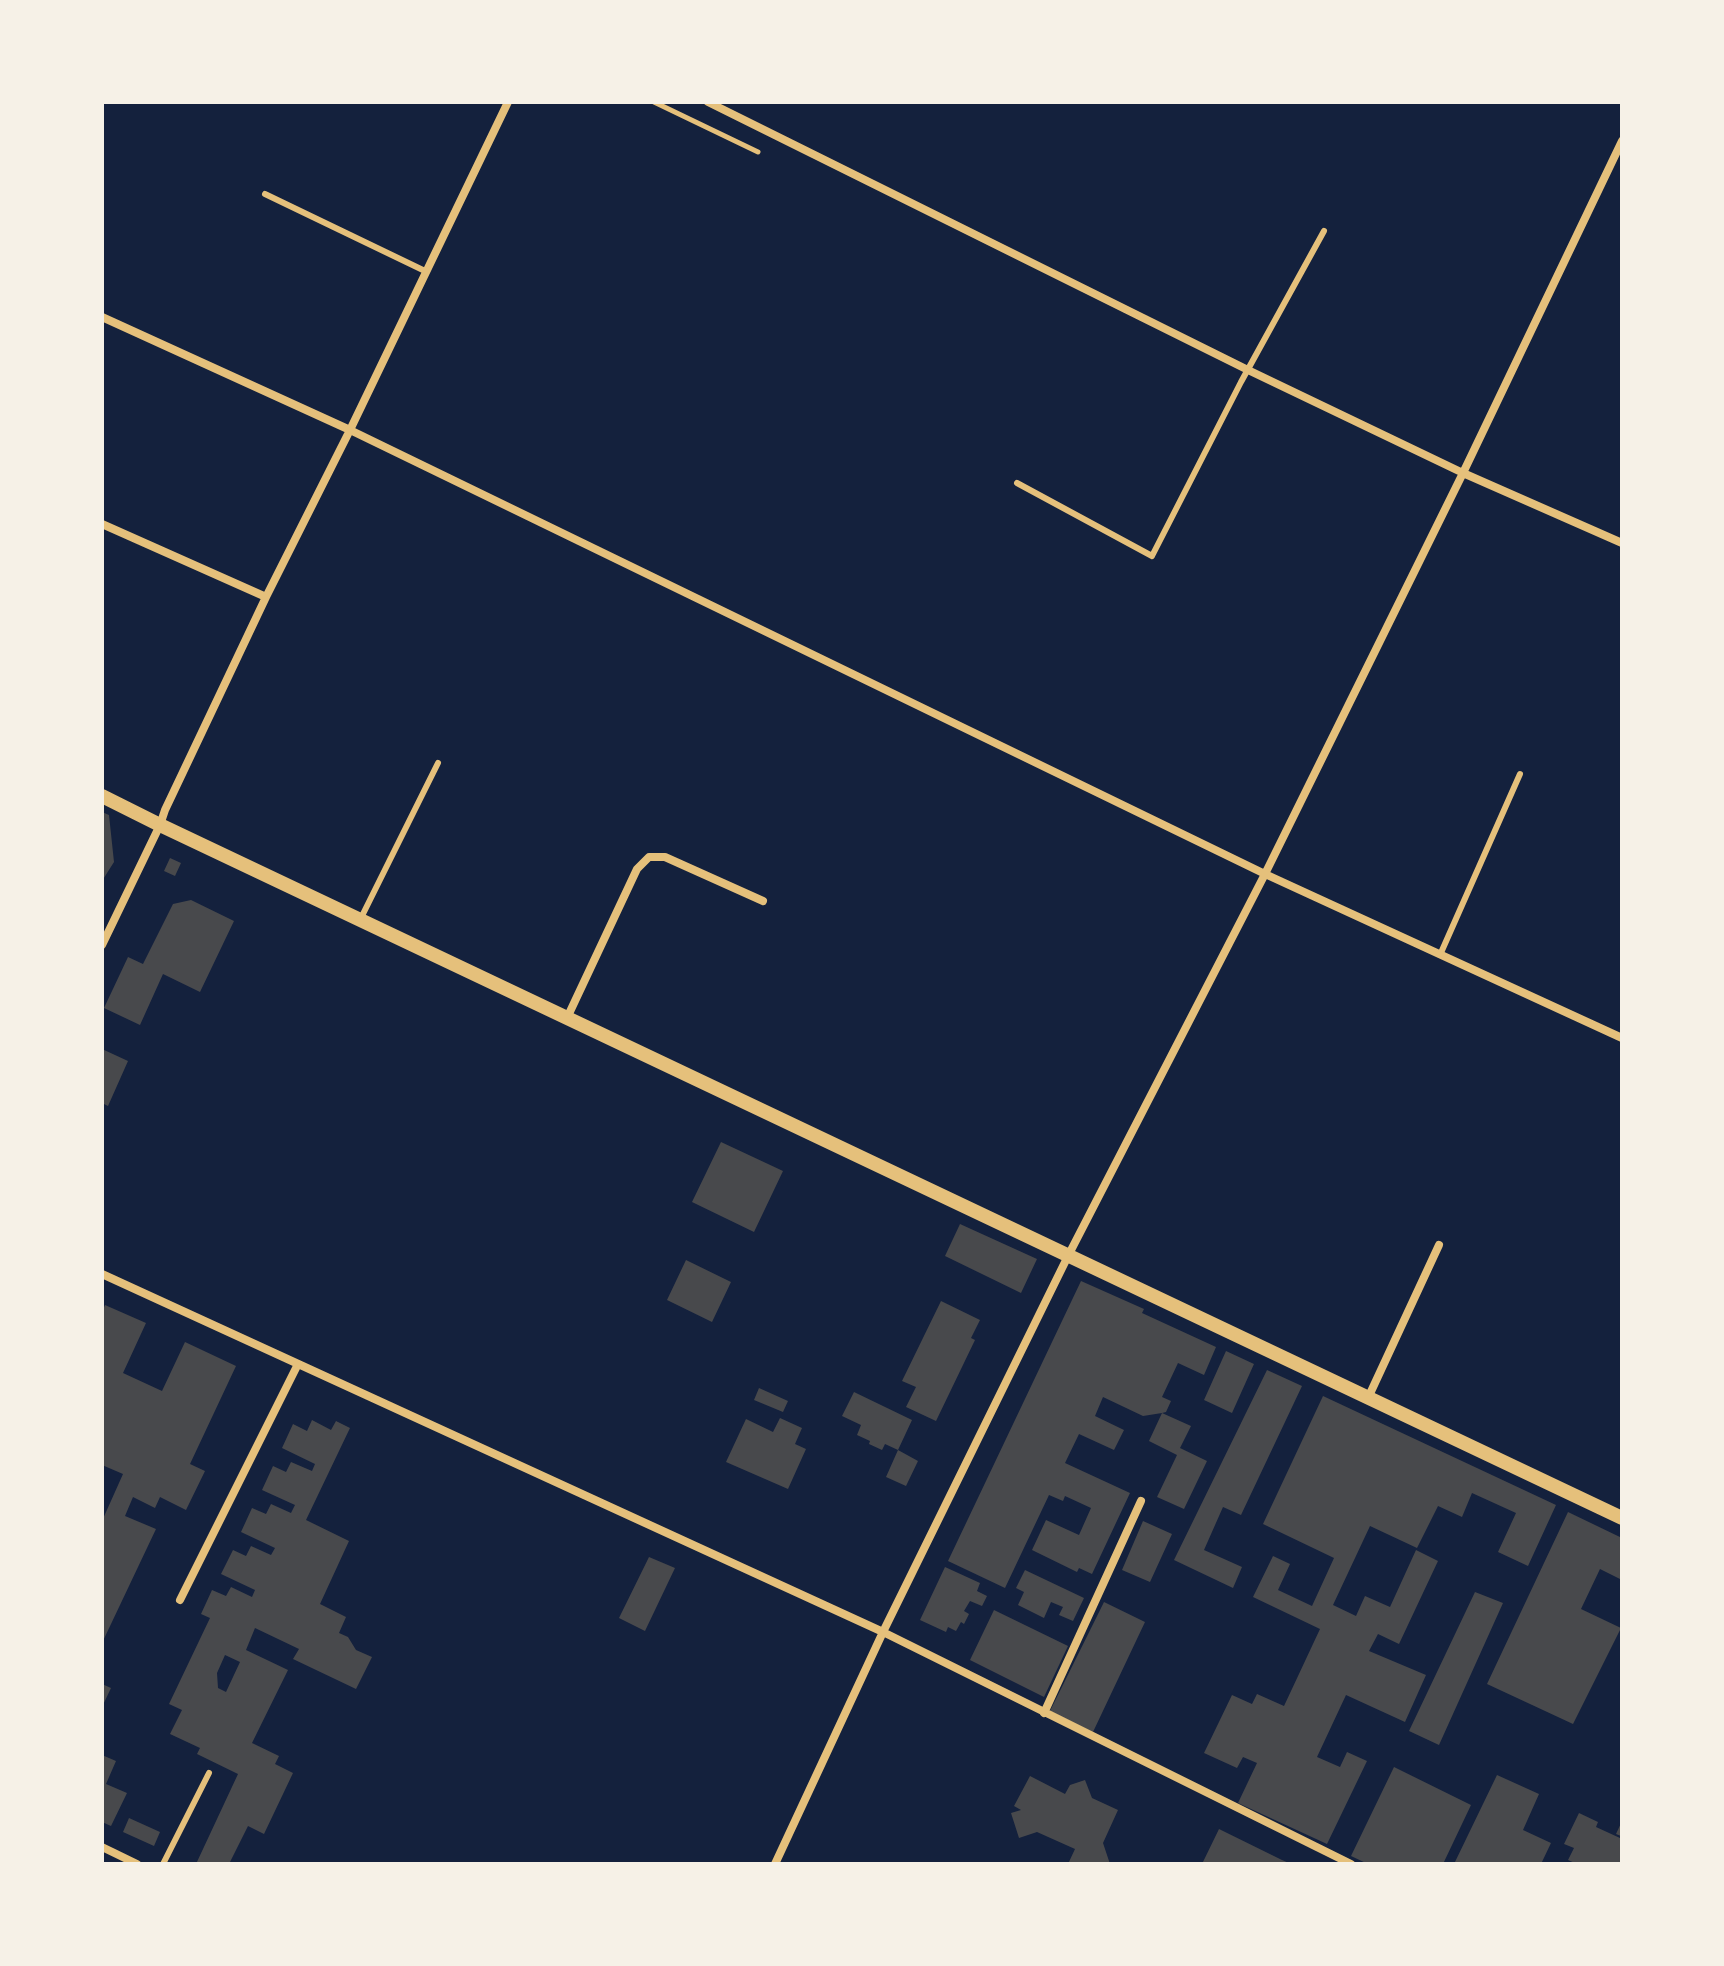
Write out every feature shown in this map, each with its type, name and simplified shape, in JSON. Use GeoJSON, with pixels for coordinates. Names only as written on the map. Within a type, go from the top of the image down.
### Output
{"type":"FeatureCollection","features":[{"type":"Feature","properties":{"kind":"street"},"geometry":{"type":"LineString","coordinates":[[102,945],[266,597],[508,102]]}},
{"type":"Feature","properties":{"kind":"street"},"geometry":{"type":"LineString","coordinates":[[708,102],[1248,370],[1463,473],[1622,543]]}},
{"type":"Feature","properties":{"kind":"street"},"geometry":{"type":"LineString","coordinates":[[775,1864],[883,1632],[1068,1256],[1265,874],[1463,473],[1622,141]]}},
{"type":"Feature","properties":{"kind":"street"},"geometry":{"type":"LineString","coordinates":[[102,317],[350,430],[1265,874],[1622,1038]]}},
{"type":"Feature","properties":{"kind":"street"},"geometry":{"type":"LineString","coordinates":[[102,524],[266,597]]}},
{"type":"Feature","properties":{"kind":"street"},"geometry":{"type":"LineString","coordinates":[[102,796],[1622,1518]]}},
{"type":"Feature","properties":{"kind":"street"},"geometry":{"type":"LineString","coordinates":[[567,1018],[637,869],[649,857],[665,857],[763,901]]}},
{"type":"Feature","properties":{"kind":"street"},"geometry":{"type":"LineString","coordinates":[[1368,1399],[1439,1245]]}},
{"type":"Feature","properties":{"kind":"street"},"geometry":{"type":"LineString","coordinates":[[102,1274],[883,1632],[1351,1864]]}},
{"type":"Feature","properties":{"kind":"street"},"geometry":{"type":"LineString","coordinates":[[180,1600],[298,1364]]}},
{"type":"Feature","properties":{"kind":"street"},"geometry":{"type":"LineString","coordinates":[[1044,1713],[1141,1501]]}},
{"type":"Feature","properties":{"kind":"street"},"geometry":{"type":"LineString","coordinates":[[102,1847],[137,1864]]}},
{"type":"Feature","properties":{"kind":"lane"},"geometry":{"type":"LineString","coordinates":[[265,194],[425,271]]}},
{"type":"Feature","properties":{"kind":"lane"},"geometry":{"type":"LineString","coordinates":[[1017,483],[1152,556],[1324,231]]}},
{"type":"Feature","properties":{"kind":"lane"},"geometry":{"type":"LineString","coordinates":[[360,920],[438,763]]}},
{"type":"Feature","properties":{"kind":"lane"},"geometry":{"type":"LineString","coordinates":[[1440,955],[1520,774]]}},
{"type":"Feature","properties":{"kind":"lane"},"geometry":{"type":"LineString","coordinates":[[163,1864],[209,1773]]}},
{"type":"Feature","properties":{"kind":"building"},"geometry":{"type":"Polygon","coordinates":[[[102,812],[109,815],[114,862],[102,881],[102,812]]]}},
{"type":"Feature","properties":{"kind":"building"},"geometry":{"type":"Polygon","coordinates":[[[170,858],[181,863],[175,876],[164,871],[170,858]]]}},
{"type":"Feature","properties":{"kind":"building"},"geometry":{"type":"Polygon","coordinates":[[[191,900],[234,921],[200,992],[163,974],[140,1025],[104,1008],[128,957],[143,964],[173,904],[191,900]]]}},
{"type":"Feature","properties":{"kind":"building"},"geometry":{"type":"Polygon","coordinates":[[[102,1049],[128,1061],[108,1106],[102,1103],[102,1049]]]}},
{"type":"Feature","properties":{"kind":"building"},"geometry":{"type":"Polygon","coordinates":[[[721,1142],[783,1171],[754,1232],[692,1202],[721,1142]]]}},
{"type":"Feature","properties":{"kind":"building"},"geometry":{"type":"Polygon","coordinates":[[[960,1224],[1037,1259],[1021,1293],[945,1256],[960,1224]]]}},
{"type":"Feature","properties":{"kind":"building"},"geometry":{"type":"Polygon","coordinates":[[[686,1260],[731,1282],[712,1322],[667,1300],[686,1260]]]}},
{"type":"Feature","properties":{"kind":"building"},"geometry":{"type":"Polygon","coordinates":[[[1081,1281],[1144,1309],[1142,1313],[1216,1347],[1204,1375],[1178,1363],[1162,1397],[1171,1401],[1166,1412],[1143,1416],[1103,1397],[1095,1416],[1124,1430],[1114,1450],[1079,1434],[1065,1463],[1130,1493],[1092,1574],[1079,1568],[1077,1572],[1032,1550],[1046,1520],[1079,1535],[1091,1508],[1065,1496],[1063,1501],[1049,1495],[1005,1588],[948,1561],[1081,1281]]]}},
{"type":"Feature","properties":{"kind":"building"},"geometry":{"type":"Polygon","coordinates":[[[941,1301],[980,1320],[971,1338],[975,1340],[936,1421],[906,1407],[916,1387],[902,1381],[941,1301]]]}},
{"type":"Feature","properties":{"kind":"building"},"geometry":{"type":"Polygon","coordinates":[[[105,1305],[146,1323],[123,1373],[162,1391],[185,1342],[236,1366],[190,1464],[205,1471],[186,1510],[160,1497],[155,1508],[133,1497],[125,1516],[156,1529],[102,1643],[102,1521],[123,1474],[102,1465],[102,1312],[105,1305]]]}},
{"type":"Feature","properties":{"kind":"building"},"geometry":{"type":"Polygon","coordinates":[[[1226,1351],[1254,1364],[1232,1413],[1204,1400],[1226,1351]]]}},
{"type":"Feature","properties":{"kind":"building"},"geometry":{"type":"Polygon","coordinates":[[[1267,1370],[1302,1386],[1241,1515],[1223,1507],[1204,1550],[1242,1567],[1233,1588],[1174,1560],[1267,1370]]]}},
{"type":"Feature","properties":{"kind":"building"},"geometry":{"type":"Polygon","coordinates":[[[759,1388],[788,1401],[783,1412],[754,1400],[759,1388]]]}},
{"type":"Feature","properties":{"kind":"building"},"geometry":{"type":"Polygon","coordinates":[[[854,1392],[912,1420],[898,1450],[885,1444],[882,1450],[869,1444],[870,1441],[857,1435],[861,1425],[842,1416],[854,1392]]]}},
{"type":"Feature","properties":{"kind":"building"},"geometry":{"type":"Polygon","coordinates":[[[1323,1396],[1556,1505],[1528,1566],[1498,1552],[1516,1513],[1472,1493],[1462,1517],[1438,1506],[1417,1548],[1370,1526],[1333,1605],[1356,1616],[1365,1596],[1390,1607],[1416,1550],[1438,1561],[1399,1644],[1378,1634],[1369,1651],[1426,1675],[1405,1722],[1346,1695],[1317,1757],[1340,1767],[1347,1752],[1367,1761],[1327,1844],[1238,1803],[1257,1763],[1243,1757],[1237,1768],[1204,1753],[1232,1695],[1252,1704],[1257,1694],[1284,1706],[1320,1629],[1253,1597],[1273,1556],[1290,1564],[1278,1590],[1312,1606],[1334,1558],[1263,1524],[1323,1396]]]}},
{"type":"Feature","properties":{"kind":"building"},"geometry":{"type":"Polygon","coordinates":[[[1162,1413],[1191,1426],[1180,1448],[1207,1461],[1184,1509],[1157,1497],[1177,1455],[1149,1441],[1162,1413]]]}},
{"type":"Feature","properties":{"kind":"building"},"geometry":{"type":"Polygon","coordinates":[[[780,1418],[802,1428],[795,1444],[806,1449],[788,1489],[726,1462],[746,1419],[773,1432],[780,1418]]]}},
{"type":"Feature","properties":{"kind":"building"},"geometry":{"type":"Polygon","coordinates":[[[312,1420],[331,1430],[336,1421],[350,1428],[306,1520],[349,1541],[320,1604],[346,1617],[339,1633],[348,1637],[356,1650],[372,1657],[356,1689],[293,1659],[299,1649],[255,1628],[246,1650],[288,1670],[252,1743],[279,1756],[275,1764],[293,1773],[264,1834],[248,1826],[229,1864],[196,1864],[238,1774],[197,1754],[200,1748],[170,1734],[182,1710],[169,1704],[210,1618],[201,1614],[212,1590],[226,1596],[231,1587],[252,1597],[255,1590],[221,1574],[233,1550],[246,1556],[251,1546],[271,1555],[275,1548],[241,1532],[252,1508],[266,1514],[271,1504],[291,1513],[295,1505],[262,1490],[273,1466],[286,1472],[291,1462],[312,1471],[315,1464],[282,1448],[293,1424],[307,1431],[312,1420]],[[225,1655],[217,1673],[218,1688],[226,1692],[240,1662],[225,1655]]]}},
{"type":"Feature","properties":{"kind":"building"},"geometry":{"type":"Polygon","coordinates":[[[898,1450],[918,1461],[906,1486],[886,1477],[898,1450]]]}},
{"type":"Feature","properties":{"kind":"building"},"geometry":{"type":"Polygon","coordinates":[[[1568,1512],[1622,1538],[1622,1580],[1600,1569],[1581,1609],[1621,1628],[1573,1724],[1487,1684],[1568,1512]]]}},
{"type":"Feature","properties":{"kind":"building"},"geometry":{"type":"Polygon","coordinates":[[[1143,1521],[1172,1534],[1150,1582],[1122,1570],[1143,1521]]]}},
{"type":"Feature","properties":{"kind":"building"},"geometry":{"type":"Polygon","coordinates":[[[649,1557],[675,1568],[645,1631],[619,1618],[649,1557]]]}},
{"type":"Feature","properties":{"kind":"building"},"geometry":{"type":"Polygon","coordinates":[[[945,1567],[980,1583],[977,1591],[987,1596],[982,1606],[970,1601],[964,1611],[969,1614],[964,1624],[961,1622],[956,1631],[948,1627],[946,1632],[920,1620],[945,1567]]]}},
{"type":"Feature","properties":{"kind":"building"},"geometry":{"type":"Polygon","coordinates":[[[1025,1570],[1084,1598],[1073,1621],[1059,1615],[1063,1607],[1051,1602],[1044,1618],[1018,1605],[1024,1592],[1016,1588],[1025,1570]]]}},
{"type":"Feature","properties":{"kind":"building"},"geometry":{"type":"Polygon","coordinates":[[[1475,1592],[1503,1603],[1439,1745],[1409,1731],[1475,1592]]]}},
{"type":"Feature","properties":{"kind":"building"},"geometry":{"type":"Polygon","coordinates":[[[1104,1602],[1145,1622],[1093,1732],[1050,1711],[1104,1602]]]}},
{"type":"Feature","properties":{"kind":"building"},"geometry":{"type":"Polygon","coordinates":[[[994,1610],[1068,1646],[1044,1697],[970,1660],[994,1610]]]}},
{"type":"Feature","properties":{"kind":"building"},"geometry":{"type":"Polygon","coordinates":[[[102,1684],[111,1688],[102,1707],[102,1684]]]}},
{"type":"Feature","properties":{"kind":"building"},"geometry":{"type":"Polygon","coordinates":[[[102,1755],[116,1761],[106,1784],[127,1793],[111,1826],[102,1822],[102,1755]]]}},
{"type":"Feature","properties":{"kind":"building"},"geometry":{"type":"Polygon","coordinates":[[[1394,1767],[1471,1805],[1443,1864],[1368,1864],[1351,1856],[1394,1767]]]}},
{"type":"Feature","properties":{"kind":"building"},"geometry":{"type":"Polygon","coordinates":[[[1497,1775],[1539,1794],[1523,1830],[1551,1843],[1541,1864],[1454,1864],[1497,1775]]]}},
{"type":"Feature","properties":{"kind":"building"},"geometry":{"type":"Polygon","coordinates":[[[1030,1776],[1065,1794],[1070,1785],[1085,1780],[1092,1798],[1118,1810],[1103,1843],[1110,1864],[1068,1864],[1075,1849],[1037,1832],[1019,1838],[1011,1813],[1021,1810],[1014,1806],[1030,1776]]]}},
{"type":"Feature","properties":{"kind":"building"},"geometry":{"type":"Polygon","coordinates":[[[1579,1813],[1598,1822],[1596,1827],[1620,1838],[1616,1834],[1622,1821],[1622,1864],[1577,1864],[1568,1860],[1574,1848],[1564,1844],[1579,1813]]]}},
{"type":"Feature","properties":{"kind":"building"},"geometry":{"type":"Polygon","coordinates":[[[129,1818],[160,1832],[154,1846],[123,1832],[129,1818]]]}},
{"type":"Feature","properties":{"kind":"building"},"geometry":{"type":"Polygon","coordinates":[[[1219,1829],[1282,1860],[1291,1864],[1202,1864],[1219,1829]]]}}]}
